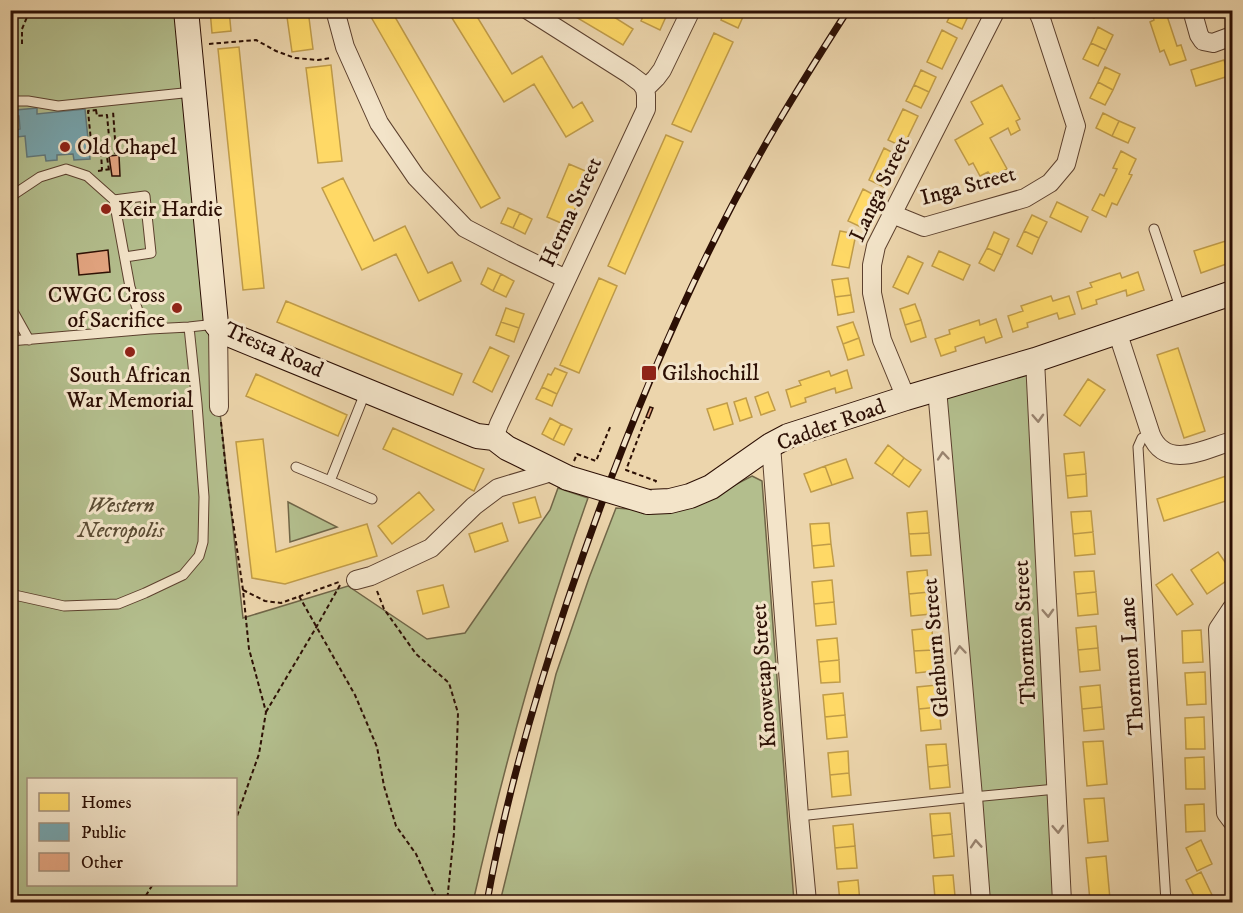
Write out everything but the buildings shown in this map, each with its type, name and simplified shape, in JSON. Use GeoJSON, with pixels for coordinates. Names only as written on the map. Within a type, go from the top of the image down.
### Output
{"type":"FeatureCollection","features":[{"type":"Feature","properties":{"kind":"street","name":"Tresta Road"},"geometry":{"type":"LineString","coordinates":[[186,10],[217,326],[228,334],[477,436],[494,438],[507,448],[561,474]]}},
{"type":"Feature","properties":{"kind":"street"},"geometry":{"type":"LineString","coordinates":[[335,10],[348,55],[379,123],[416,177],[465,228],[566,279]]}},
{"type":"Feature","properties":{"kind":"street"},"geometry":{"type":"LineString","coordinates":[[528,10],[629,74],[645,89],[662,69],[691,10]]}},
{"type":"Feature","properties":{"kind":"street","name":"Langa Street"},"geometry":{"type":"LineString","coordinates":[[906,398],[882,340],[872,293],[872,265],[876,246],[996,10]]}},
{"type":"Feature","properties":{"kind":"street","name":"Inga Street"},"geometry":{"type":"LineString","coordinates":[[891,214],[924,227],[935,224],[1025,198],[1050,183],[1066,164],[1076,126],[1037,10]]}},
{"type":"Feature","properties":{"kind":"street"},"geometry":{"type":"LineString","coordinates":[[1192,10],[1203,41],[1212,43],[1233,36]]}},
{"type":"Feature","properties":{"kind":"street","name":"Herma Street"},"geometry":{"type":"LineString","coordinates":[[494,438],[646,109],[645,89]]}},
{"type":"Feature","properties":{"kind":"street","name":"Cadder Road"},"geometry":{"type":"LineString","coordinates":[[561,474],[652,492],[670,501],[690,496],[711,487],[771,445],[788,436],[1035,360],[1233,292]]}},
{"type":"Feature","properties":{"kind":"street"},"geometry":{"type":"LineString","coordinates":[[217,326],[219,407]]}},
{"type":"Feature","properties":{"kind":"street"},"geometry":{"type":"LineString","coordinates":[[1117,331],[1151,435],[1162,450],[1179,456],[1233,441]]}},
{"type":"Feature","properties":{"kind":"street","name":"Thornton Street"},"geometry":{"type":"LineString","coordinates":[[1035,360],[1062,903]]}},
{"type":"Feature","properties":{"kind":"street","name":"Glenburn Street"},"geometry":{"type":"LineString","coordinates":[[937,389],[981,903]]}},
{"type":"Feature","properties":{"kind":"street","name":"Knowetap Street"},"geometry":{"type":"LineString","coordinates":[[771,445],[807,903]]}},
{"type":"Feature","properties":{"kind":"street"},"geometry":{"type":"LineString","coordinates":[[364,578],[431,548],[474,506],[498,488],[561,474]]}},
{"type":"Feature","properties":{"kind":"street"},"geometry":{"type":"LineString","coordinates":[[1233,608],[1218,629],[1226,678],[1226,813],[1233,821]]}},
{"type":"Feature","properties":{"kind":"lane"},"geometry":{"type":"LineString","coordinates":[[10,102],[58,106],[193,92]]}},
{"type":"Feature","properties":{"kind":"lane"},"geometry":{"type":"LineString","coordinates":[[10,197],[40,177],[66,169],[87,176],[114,200],[130,287],[139,314],[150,329]]}},
{"type":"Feature","properties":{"kind":"lane"},"geometry":{"type":"LineString","coordinates":[[114,200],[144,196],[151,253],[125,256]]}},
{"type":"Feature","properties":{"kind":"lane"},"geometry":{"type":"LineString","coordinates":[[1154,229],[1181,309]]}},
{"type":"Feature","properties":{"kind":"lane"},"geometry":{"type":"LineString","coordinates":[[10,306],[29,340]]}},
{"type":"Feature","properties":{"kind":"lane"},"geometry":{"type":"LineString","coordinates":[[10,341],[150,329],[217,326]]}},
{"type":"Feature","properties":{"kind":"lane"},"geometry":{"type":"LineString","coordinates":[[10,594],[64,606],[118,604],[183,575],[199,556],[203,542],[204,497],[189,327]]}},
{"type":"Feature","properties":{"kind":"lane"},"geometry":{"type":"LineString","coordinates":[[330,481],[366,391]]}},
{"type":"Feature","properties":{"kind":"lane","name":"Thornton Lane"},"geometry":{"type":"LineString","coordinates":[[1151,435],[1142,438],[1138,447],[1166,903]]}},
{"type":"Feature","properties":{"kind":"lane"},"geometry":{"type":"LineString","coordinates":[[297,467],[372,499]]}},
{"type":"Feature","properties":{"kind":"lane"},"geometry":{"type":"LineString","coordinates":[[799,816],[1056,789]]}},
{"type":"Feature","properties":{"kind":"path"},"geometry":{"type":"LineString","coordinates":[[22,44],[22,29],[30,10]]}},
{"type":"Feature","properties":{"kind":"path"},"geometry":{"type":"LineString","coordinates":[[189,46],[256,40],[295,58],[318,60],[348,55]]}},
{"type":"Feature","properties":{"kind":"path"},"geometry":{"type":"LineString","coordinates":[[109,170],[107,157],[110,153],[116,153],[112,107]]}},
{"type":"Feature","properties":{"kind":"path"},"geometry":{"type":"LineString","coordinates":[[98,109],[97,116],[107,115],[108,130],[110,147],[101,152],[92,152],[88,111],[98,109]]}},
{"type":"Feature","properties":{"kind":"path"},"geometry":{"type":"LineString","coordinates":[[108,130],[114,130]]}},
{"type":"Feature","properties":{"kind":"path"},"geometry":{"type":"LineString","coordinates":[[101,152],[102,170]]}},
{"type":"Feature","properties":{"kind":"path"},"geometry":{"type":"LineString","coordinates":[[219,407],[249,649],[266,712]]}},
{"type":"Feature","properties":{"kind":"path"},"geometry":{"type":"LineString","coordinates":[[645,420],[626,470],[652,492]]}},
{"type":"Feature","properties":{"kind":"path"},"geometry":{"type":"LineString","coordinates":[[577,454],[597,461],[611,425]]}},
{"type":"Feature","properties":{"kind":"path"},"geometry":{"type":"LineString","coordinates":[[364,578],[416,654],[449,683],[458,713],[454,833],[447,903]]}},
{"type":"Feature","properties":{"kind":"path"},"geometry":{"type":"LineString","coordinates":[[237,816],[259,754],[266,712],[342,581],[281,603],[265,602],[243,590]]}},
{"type":"Feature","properties":{"kind":"path"},"geometry":{"type":"LineString","coordinates":[[299,596],[355,695],[377,747],[384,786],[396,826],[416,854],[438,903]]}},
{"type":"Feature","properties":{"kind":"path"},"geometry":{"type":"LineString","coordinates":[[142,903],[152,886]]}},
{"type":"Feature","properties":{"kind":"green space","name":"Western Necropolis"},"geometry":{"type":"Polygon","coordinates":[[[10,11],[175,11],[243,618],[348,586],[427,639],[465,633],[550,510],[558,488],[588,498],[524,698],[473,902],[11,902],[10,11]]]}},
{"type":"Feature","properties":{"kind":"green space"},"geometry":{"type":"Polygon","coordinates":[[[1032,363],[1055,788],[974,795],[938,392],[1032,363]]]}},
{"type":"Feature","properties":{"kind":"green space"},"geometry":{"type":"Polygon","coordinates":[[[752,476],[762,481],[794,902],[500,902],[556,674],[616,508],[653,511],[690,508],[752,476]]]}},
{"type":"Feature","properties":{"kind":"green space"},"geometry":{"type":"Polygon","coordinates":[[[288,502],[337,527],[290,542],[288,502]]]}},
{"type":"Feature","properties":{"kind":"green space"},"geometry":{"type":"Polygon","coordinates":[[[1055,790],[1060,902],[983,902],[975,797],[1055,790]]]}},
{"type":"Feature","properties":{"kind":"railway"},"geometry":{"type":"LineString","coordinates":[[487,902],[521,751],[543,676],[588,541],[634,419],[686,299],[744,183],[785,111],[848,10]]}},
{"type":"Feature","properties":{"kind":"place","name":"Old Chapel"},"geometry":{"type":"Point","coordinates":[65,147]}},
{"type":"Feature","properties":{"kind":"place","name":"Keir Hardie"},"geometry":{"type":"Point","coordinates":[106,209]}},
{"type":"Feature","properties":{"kind":"place","name":"CWGC Cross of Sacrifice"},"geometry":{"type":"Point","coordinates":[177,308]}},
{"type":"Feature","properties":{"kind":"place","name":"South African War Memorial"},"geometry":{"type":"Point","coordinates":[130,352]}},
{"type":"Feature","properties":{"kind":"place","name":"Gilshochill"},"geometry":{"type":"Point","coordinates":[649,373]}}]}
